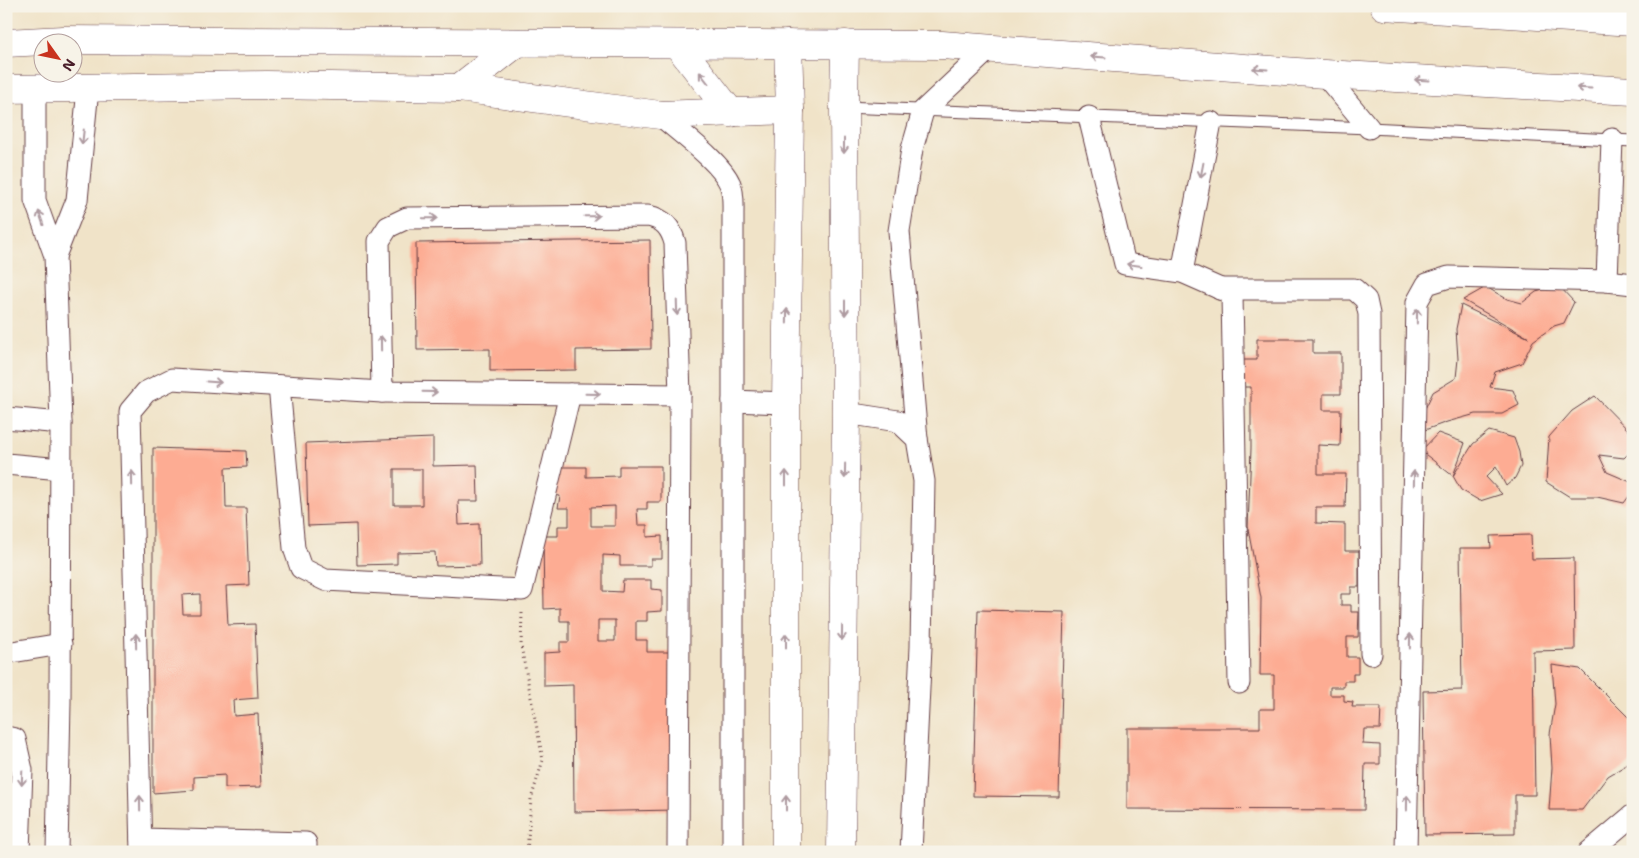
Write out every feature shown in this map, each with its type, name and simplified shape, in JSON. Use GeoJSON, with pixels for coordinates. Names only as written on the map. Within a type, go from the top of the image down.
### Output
{"type":"FeatureCollection","features":[{"type":"Feature","properties":{"kind":"street"},"geometry":{"type":"LineString","coordinates":[[1384,6],[1633,22]]}},
{"type":"Feature","properties":{"kind":"street"},"geometry":{"type":"LineString","coordinates":[[6,43],[63,40],[942,44],[1324,74],[1633,91]]}},
{"type":"Feature","properties":{"kind":"street"},"geometry":{"type":"LineString","coordinates":[[459,88],[517,43]]}},
{"type":"Feature","properties":{"kind":"street"},"geometry":{"type":"LineString","coordinates":[[677,44],[731,113]]}},
{"type":"Feature","properties":{"kind":"street"},"geometry":{"type":"LineString","coordinates":[[786,852],[786,402],[790,110],[788,44]]}},
{"type":"Feature","properties":{"kind":"street"},"geometry":{"type":"LineString","coordinates":[[840,852],[846,413],[845,44]]}},
{"type":"Feature","properties":{"kind":"street"},"geometry":{"type":"LineString","coordinates":[[911,852],[921,647],[924,481],[917,439],[899,231],[912,148],[923,111],[990,48]]}},
{"type":"Feature","properties":{"kind":"street"},"geometry":{"type":"LineString","coordinates":[[1324,74],[1369,128]]}},
{"type":"Feature","properties":{"kind":"street"},"geometry":{"type":"LineString","coordinates":[[6,89],[267,85],[459,88],[660,115],[790,110]]}},
{"type":"Feature","properties":{"kind":"street"},"geometry":{"type":"LineString","coordinates":[[35,89],[35,200],[55,256],[61,423],[61,644],[57,852]]}},
{"type":"Feature","properties":{"kind":"street"},"geometry":{"type":"LineString","coordinates":[[55,256],[77,200],[88,89]]}},
{"type":"Feature","properties":{"kind":"street"},"geometry":{"type":"LineString","coordinates":[[660,115],[716,164],[725,173],[731,186],[733,215],[733,852]]}},
{"type":"Feature","properties":{"kind":"street"},"geometry":{"type":"LineString","coordinates":[[1089,117],[1125,264],[1182,272],[1232,294],[1238,683]]}},
{"type":"Feature","properties":{"kind":"street"},"geometry":{"type":"LineString","coordinates":[[1182,272],[1211,122]]}},
{"type":"Feature","properties":{"kind":"street"},"geometry":{"type":"LineString","coordinates":[[1608,282],[1622,140]]}},
{"type":"Feature","properties":{"kind":"street"},"geometry":{"type":"LineString","coordinates":[[382,392],[379,242],[388,227],[407,218],[648,216],[659,218],[672,231],[675,243],[680,395],[678,852]]}},
{"type":"Feature","properties":{"kind":"street"},"geometry":{"type":"LineString","coordinates":[[1406,852],[1417,302],[1427,284],[1449,277],[1633,284]]}},
{"type":"Feature","properties":{"kind":"street"},"geometry":{"type":"LineString","coordinates":[[1220,288],[1354,289],[1366,300],[1369,314],[1371,654]]}},
{"type":"Feature","properties":{"kind":"street"},"geometry":{"type":"LineString","coordinates":[[306,852],[306,843],[141,845],[130,411],[146,392],[172,379],[382,392],[680,395]]}},
{"type":"Feature","properties":{"kind":"street"},"geometry":{"type":"LineString","coordinates":[[279,386],[294,548],[301,568],[326,580],[522,590],[570,394]]}},
{"type":"Feature","properties":{"kind":"street"},"geometry":{"type":"LineString","coordinates":[[733,402],[786,402]]}},
{"type":"Feature","properties":{"kind":"street"},"geometry":{"type":"LineString","coordinates":[[846,413],[898,422],[917,439]]}},
{"type":"Feature","properties":{"kind":"street"},"geometry":{"type":"LineString","coordinates":[[6,418],[61,423]]}},
{"type":"Feature","properties":{"kind":"street"},"geometry":{"type":"LineString","coordinates":[[6,464],[61,469]]}},
{"type":"Feature","properties":{"kind":"street"},"geometry":{"type":"LineString","coordinates":[[6,653],[61,644]]}},
{"type":"Feature","properties":{"kind":"street"},"geometry":{"type":"LineString","coordinates":[[6,737],[15,739],[22,770],[18,852]]}},
{"type":"Feature","properties":{"kind":"street"},"geometry":{"type":"LineString","coordinates":[[1589,852],[1633,815]]}},
{"type":"Feature","properties":{"kind":"lane"},"geometry":{"type":"LineString","coordinates":[[844,107],[1622,140]]}},
{"type":"Feature","properties":{"kind":"path"},"geometry":{"type":"LineString","coordinates":[[522,590],[521,646],[543,760],[531,799],[527,852]]}},
{"type":"Feature","properties":{"kind":"building"},"geometry":{"type":"Polygon","coordinates":[[[650,240],[651,349],[576,350],[576,370],[490,371],[490,349],[417,350],[416,243],[650,240]]]}},
{"type":"Feature","properties":{"kind":"building"},"geometry":{"type":"Polygon","coordinates":[[[1559,286],[1574,302],[1564,323],[1554,326],[1533,341],[1522,363],[1495,372],[1490,387],[1513,390],[1519,405],[1502,414],[1476,414],[1422,431],[1423,413],[1433,392],[1456,378],[1458,359],[1456,329],[1461,305],[1529,338],[1463,300],[1486,287],[1507,299],[1522,303],[1536,292],[1559,286]]]}},
{"type":"Feature","properties":{"kind":"building"},"geometry":{"type":"Polygon","coordinates":[[[1257,339],[1313,339],[1313,353],[1341,353],[1341,394],[1323,394],[1323,410],[1341,410],[1340,446],[1318,445],[1318,474],[1346,474],[1345,507],[1316,507],[1316,523],[1345,524],[1345,551],[1359,551],[1359,587],[1351,587],[1351,594],[1341,594],[1341,605],[1351,605],[1351,612],[1359,612],[1358,637],[1347,637],[1347,657],[1358,657],[1358,674],[1353,674],[1353,681],[1344,681],[1344,687],[1330,687],[1330,695],[1344,695],[1344,701],[1353,702],[1352,707],[1381,707],[1380,729],[1364,729],[1363,744],[1380,745],[1380,764],[1365,764],[1364,810],[1127,809],[1127,728],[1260,728],[1260,709],[1274,709],[1274,675],[1260,675],[1261,598],[1248,529],[1251,387],[1241,387],[1241,360],[1257,360],[1257,339]]]}},
{"type":"Feature","properties":{"kind":"building"},"geometry":{"type":"Polygon","coordinates":[[[1595,396],[1633,435],[1633,449],[1624,458],[1599,455],[1607,472],[1633,483],[1633,491],[1624,503],[1597,497],[1570,497],[1546,482],[1549,437],[1572,411],[1595,396]]]}},
{"type":"Feature","properties":{"kind":"building"},"geometry":{"type":"Polygon","coordinates":[[[1489,431],[1514,438],[1521,466],[1515,478],[1506,486],[1496,467],[1486,477],[1502,494],[1480,501],[1461,490],[1453,476],[1473,444],[1489,431]]]}},
{"type":"Feature","properties":{"kind":"building"},"geometry":{"type":"Polygon","coordinates":[[[1438,433],[1465,443],[1453,476],[1421,451],[1438,433]]]}},
{"type":"Feature","properties":{"kind":"building"},"geometry":{"type":"Polygon","coordinates":[[[433,438],[433,466],[477,465],[478,501],[458,501],[459,525],[479,524],[480,565],[436,566],[435,552],[397,553],[397,564],[357,565],[356,524],[308,526],[306,443],[433,438]],[[394,469],[394,505],[422,505],[422,469],[394,469]]]}},
{"type":"Feature","properties":{"kind":"building"},"geometry":{"type":"Polygon","coordinates":[[[153,448],[246,451],[247,467],[225,468],[226,508],[246,508],[249,585],[226,586],[228,625],[255,624],[258,698],[233,700],[234,716],[258,714],[261,787],[225,788],[225,775],[194,777],[194,790],[153,793],[153,448]],[[200,594],[182,595],[183,614],[200,614],[200,594]]]}},
{"type":"Feature","properties":{"kind":"building"},"geometry":{"type":"Polygon","coordinates":[[[619,466],[661,466],[661,502],[647,502],[647,509],[637,509],[638,525],[647,525],[647,537],[662,536],[662,559],[651,559],[651,566],[620,566],[620,556],[603,555],[603,591],[622,592],[623,580],[651,580],[651,589],[662,590],[662,611],[647,612],[647,621],[636,621],[636,640],[647,640],[647,652],[672,652],[674,810],[574,812],[573,685],[544,686],[544,653],[560,652],[560,642],[569,642],[569,621],[560,621],[560,608],[544,609],[543,536],[558,536],[558,526],[569,526],[569,508],[558,508],[560,496],[553,495],[556,467],[586,467],[586,477],[619,476],[619,466]],[[615,506],[591,507],[591,526],[615,526],[615,506]],[[598,620],[598,641],[615,641],[615,620],[598,620]]]}},
{"type":"Feature","properties":{"kind":"building"},"geometry":{"type":"Polygon","coordinates":[[[1531,535],[1532,559],[1574,558],[1575,650],[1533,651],[1535,795],[1515,795],[1515,834],[1425,835],[1423,691],[1462,690],[1460,548],[1491,548],[1490,536],[1531,535]]]}},
{"type":"Feature","properties":{"kind":"building"},"geometry":{"type":"Polygon","coordinates":[[[978,610],[1064,612],[1059,797],[973,796],[978,610]]]}},
{"type":"Feature","properties":{"kind":"building"},"geometry":{"type":"Polygon","coordinates":[[[1552,665],[1580,669],[1630,719],[1633,761],[1608,776],[1582,810],[1549,810],[1552,768],[1550,734],[1555,704],[1552,665]]]}}]}
